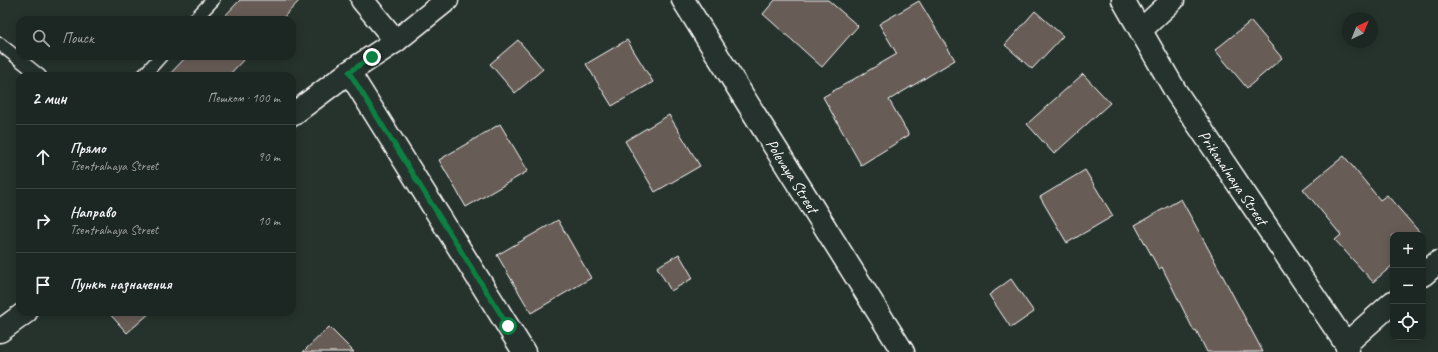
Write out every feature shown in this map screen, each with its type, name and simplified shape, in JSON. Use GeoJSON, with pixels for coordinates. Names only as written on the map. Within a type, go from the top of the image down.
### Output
{"type":"FeatureCollection","features":[{"type":"Feature","properties":{"kind":"street"},"geometry":{"type":"LineString","coordinates":[[362,0],[396,41]]}},
{"type":"Feature","properties":{"kind":"street"},"geometry":{"type":"LineString","coordinates":[[296,112],[349,72],[396,41],[447,0]]}},
{"type":"Feature","properties":{"kind":"street","name":"Polevaya Street"},"geometry":{"type":"LineString","coordinates":[[683,0],[903,352]]}},
{"type":"Feature","properties":{"kind":"street","name":"Prikanalnaya Street"},"geometry":{"type":"LineString","coordinates":[[1123,0],[1176,92],[1347,348]]}},
{"type":"Feature","properties":{"kind":"street"},"geometry":{"type":"LineString","coordinates":[[1140,30],[1173,0]]}},
{"type":"Feature","properties":{"kind":"street"},"geometry":{"type":"LineString","coordinates":[[349,72],[524,352]]}},
{"type":"Feature","properties":{"kind":"street"},"geometry":{"type":"LineString","coordinates":[[1426,272],[1438,262]]}},
{"type":"Feature","properties":{"kind":"street"},"geometry":{"type":"LineString","coordinates":[[1347,348],[1391,304]]}},
{"type":"Feature","properties":{"kind":"street"},"geometry":{"type":"LineString","coordinates":[[0,331],[21,316]]}},
{"type":"Feature","properties":{"kind":"lane"},"geometry":{"type":"LineString","coordinates":[[198,16],[213,0]]}},
{"type":"Feature","properties":{"kind":"lane"},"geometry":{"type":"LineString","coordinates":[[0,44],[16,57]]}},
{"type":"Feature","properties":{"kind":"lane"},"geometry":{"type":"LineString","coordinates":[[20,60],[35,72]]}},
{"type":"Feature","properties":{"kind":"lane"},"geometry":{"type":"LineString","coordinates":[[147,72],[157,60]]}},
{"type":"Feature","properties":{"kind":"building"},"geometry":{"type":"Polygon","coordinates":[[[240,0],[300,0],[285,16],[225,16],[240,0]]]}},
{"type":"Feature","properties":{"kind":"building"},"geometry":{"type":"Polygon","coordinates":[[[775,0],[828,0],[858,26],[822,67],[763,14],[775,0]]]}},
{"type":"Feature","properties":{"kind":"building"},"geometry":{"type":"Polygon","coordinates":[[[919,1],[955,60],[889,100],[909,135],[861,165],[823,97],[897,54],[879,24],[919,1]]]}},
{"type":"Feature","properties":{"kind":"building"},"geometry":{"type":"Polygon","coordinates":[[[1035,11],[1063,36],[1032,69],[1005,45],[1035,11]]]}},
{"type":"Feature","properties":{"kind":"building"},"geometry":{"type":"Polygon","coordinates":[[[1251,21],[1282,58],[1247,88],[1215,50],[1251,21]]]}},
{"type":"Feature","properties":{"kind":"building"},"geometry":{"type":"Polygon","coordinates":[[[518,40],[543,69],[515,93],[490,64],[518,40]]]}},
{"type":"Feature","properties":{"kind":"building"},"geometry":{"type":"Polygon","coordinates":[[[627,40],[653,82],[612,106],[586,64],[627,40]]]}},
{"type":"Feature","properties":{"kind":"building"},"geometry":{"type":"Polygon","coordinates":[[[183,60],[243,60],[232,72],[172,72],[183,60]]]}},
{"type":"Feature","properties":{"kind":"building"},"geometry":{"type":"Polygon","coordinates":[[[1083,74],[1110,103],[1054,154],[1027,124],[1083,74]]]}},
{"type":"Feature","properties":{"kind":"building"},"geometry":{"type":"Polygon","coordinates":[[[669,115],[700,166],[655,192],[625,141],[669,115]]]}},
{"type":"Feature","properties":{"kind":"building"},"geometry":{"type":"Polygon","coordinates":[[[500,124],[528,171],[466,207],[439,160],[500,124]]]}},
{"type":"Feature","properties":{"kind":"building"},"geometry":{"type":"Polygon","coordinates":[[[1344,156],[1380,200],[1387,195],[1419,232],[1390,232],[1390,268],[1373,282],[1335,240],[1341,235],[1303,189],[1344,156]]]}},
{"type":"Feature","properties":{"kind":"building"},"geometry":{"type":"Polygon","coordinates":[[[1085,170],[1113,216],[1067,243],[1040,197],[1085,170]]]}},
{"type":"Feature","properties":{"kind":"building"},"geometry":{"type":"Polygon","coordinates":[[[1181,199],[1263,352],[1207,352],[1196,330],[1194,331],[1162,267],[1159,269],[1135,225],[1181,199]]]}},
{"type":"Feature","properties":{"kind":"building"},"geometry":{"type":"Polygon","coordinates":[[[558,220],[591,278],[531,313],[497,255],[558,220]]]}},
{"type":"Feature","properties":{"kind":"building"},"geometry":{"type":"Polygon","coordinates":[[[679,254],[693,278],[671,291],[657,267],[679,254]]]}},
{"type":"Feature","properties":{"kind":"building"},"geometry":{"type":"Polygon","coordinates":[[[1011,279],[1034,312],[1011,328],[989,295],[1011,279]]]}},
{"type":"Feature","properties":{"kind":"building"},"geometry":{"type":"Polygon","coordinates":[[[112,316],[146,316],[127,333],[112,316]]]}},
{"type":"Feature","properties":{"kind":"building"},"geometry":{"type":"Polygon","coordinates":[[[329,327],[354,352],[303,352],[329,327]]]}},
{"type":"Feature","properties":{"kind":"route"},"geometry":{"type":"LineString","coordinates":[[372,57],[349,72],[508,326]]}}]}
